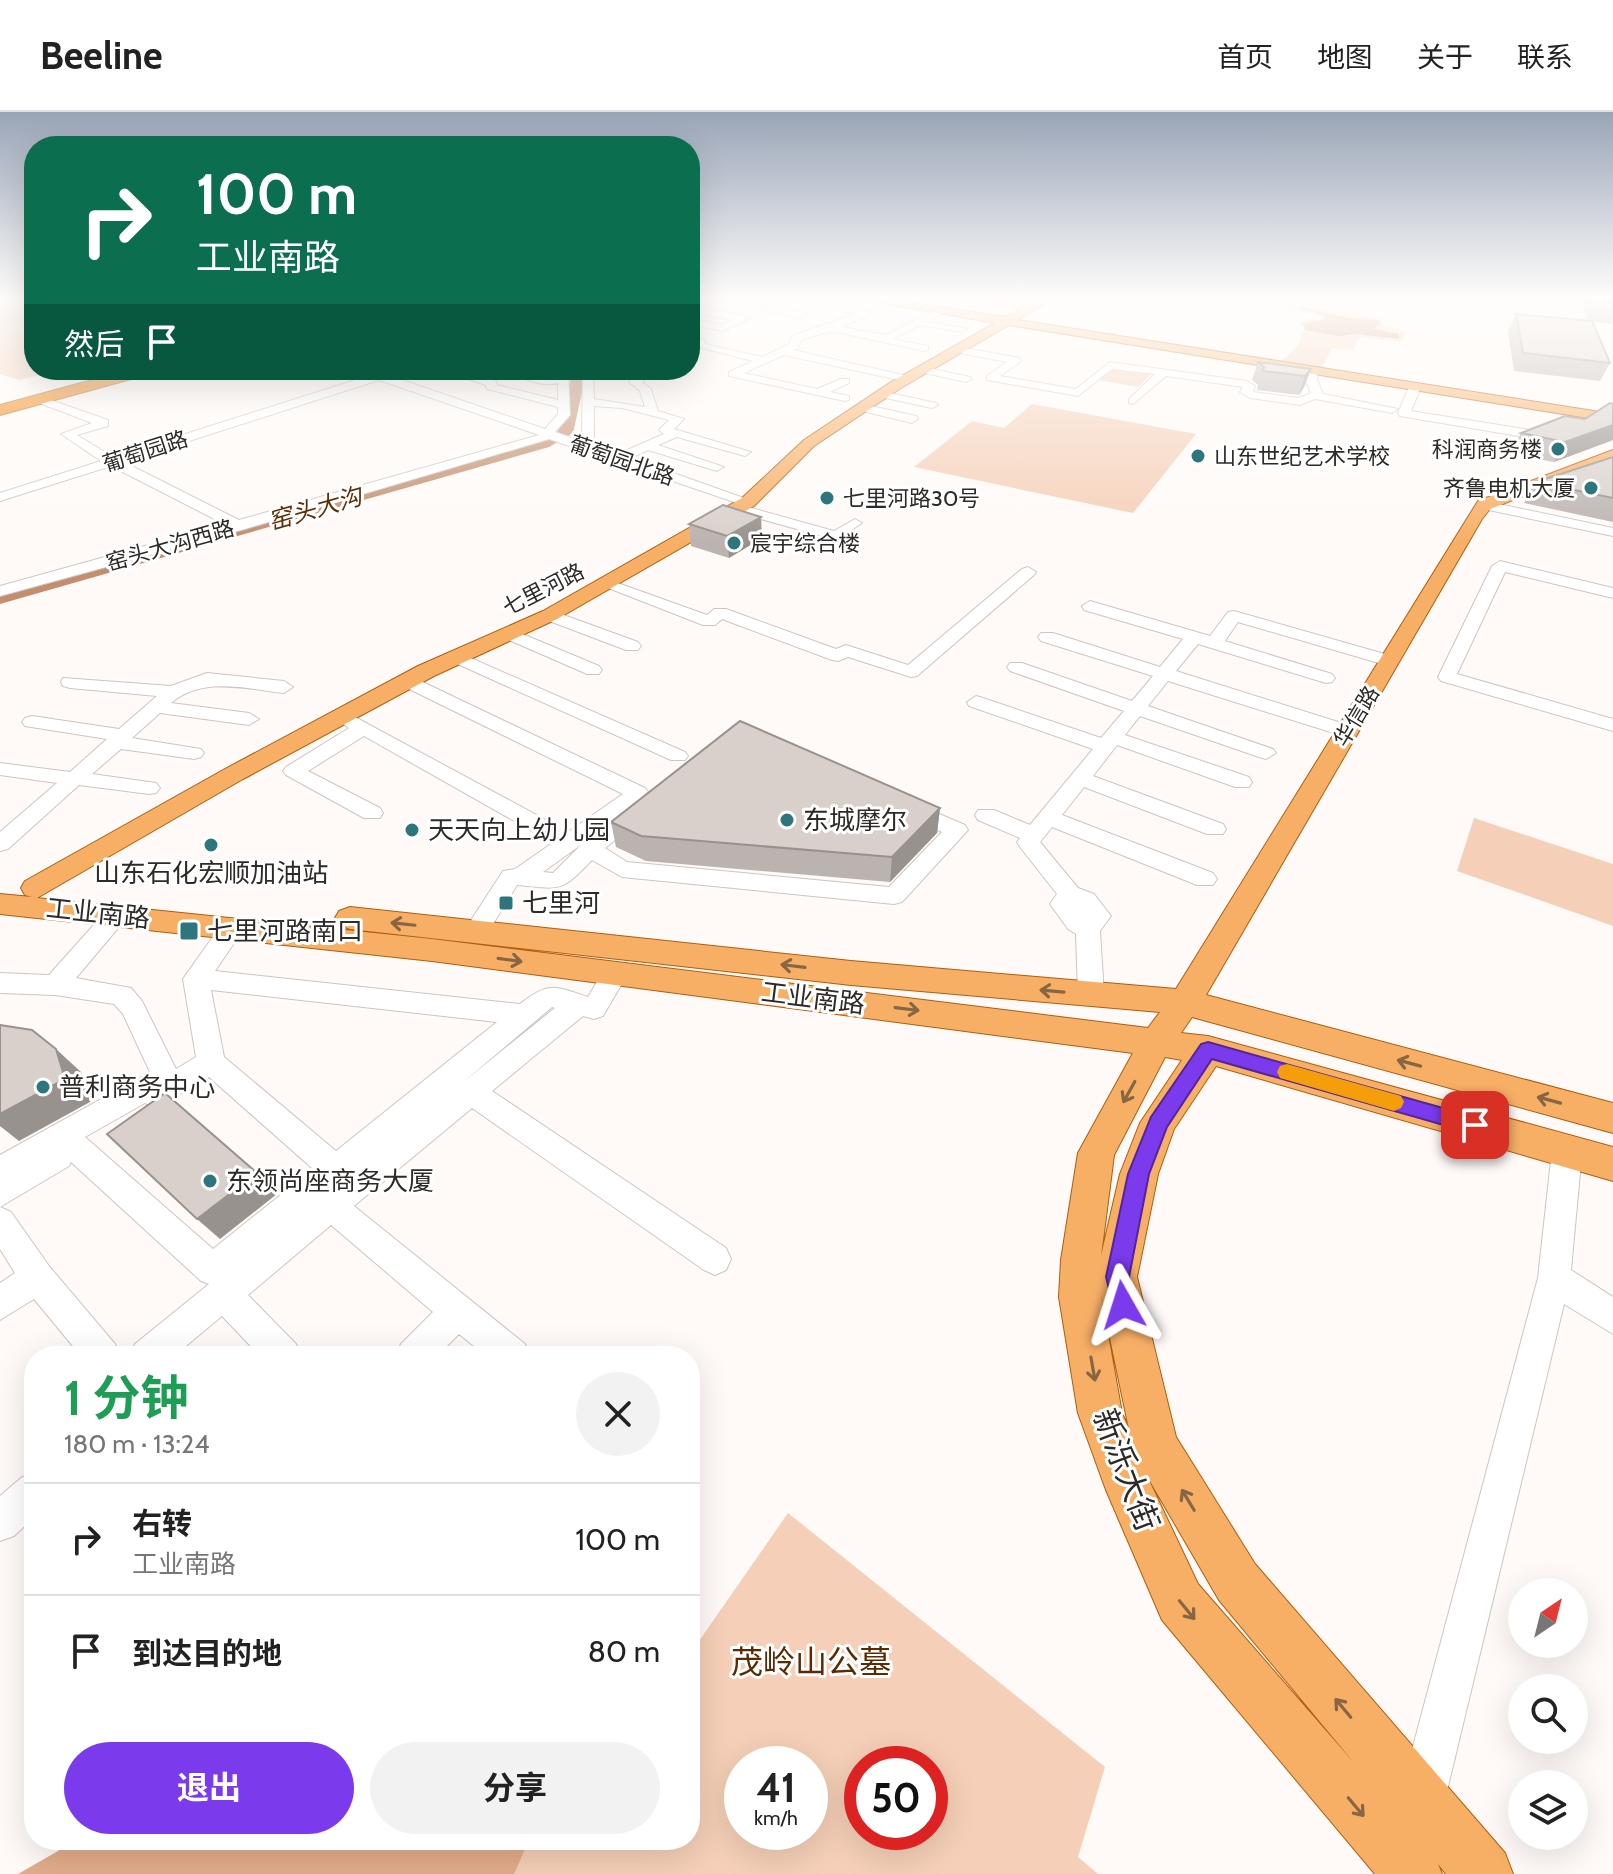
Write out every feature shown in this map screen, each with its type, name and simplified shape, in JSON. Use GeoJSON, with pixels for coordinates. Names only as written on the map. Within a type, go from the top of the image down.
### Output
{"type":"FeatureCollection","features":[{"type":"Feature","properties":{"kind":"highway"},"geometry":{"type":"LineString","coordinates":[[0,402],[63,380]]}},
{"type":"Feature","properties":{"kind":"highway"},"geometry":{"type":"LineString","coordinates":[[0,402],[67,380]]}},
{"type":"Feature","properties":{"kind":"highway"},"geometry":{"type":"LineString","coordinates":[[0,402],[72,380]]}},
{"type":"Feature","properties":{"kind":"highway"},"geometry":{"type":"LineString","coordinates":[[0,402],[87,380]]}},
{"type":"Feature","properties":{"kind":"highway"},"geometry":{"type":"LineString","coordinates":[[0,402],[95,380]]}},
{"type":"Feature","properties":{"kind":"highway"},"geometry":{"type":"LineString","coordinates":[[0,402],[38,399],[109,380]]}},
{"type":"Feature","properties":{"kind":"main road","name":"七里河路"},"geometry":{"type":"LineString","coordinates":[[9,899],[408,681],[550,615],[606,584],[743,505],[854,403],[882,395],[913,379]]}},
{"type":"Feature","properties":{"kind":"main road"},"geometry":{"type":"LineString","coordinates":[[1368,379],[1613,418]]}},
{"type":"Feature","properties":{"kind":"main road"},"geometry":{"type":"LineString","coordinates":[[1484,505],[1613,455]]}},
{"type":"Feature","properties":{"kind":"main road","name":"华信路"},"geometry":{"type":"LineString","coordinates":[[1185,1002],[1484,505]]}},
{"type":"Feature","properties":{"kind":"main road","name":"工业南路"},"geometry":{"type":"LineString","coordinates":[[9,899],[117,915],[984,1018],[1208,1050],[1613,1164]]}},
{"type":"Feature","properties":{"kind":"main road","name":"工业南路"},"geometry":{"type":"LineString","coordinates":[[9,899],[476,931],[851,973],[1185,1002],[1613,1118]]}},
{"type":"Feature","properties":{"kind":"main road"},"geometry":{"type":"LineString","coordinates":[[1185,1002],[1208,1050]]}},
{"type":"Feature","properties":{"kind":"main road","name":"新泺大街"},"geometry":{"type":"LineString","coordinates":[[1185,1002],[1156,1043],[1096,1153],[1081,1260],[1080,1297],[1100,1413],[1129,1490],[1180,1602],[1411,1873]]}},
{"type":"Feature","properties":{"kind":"main road","name":"新泺大街"},"geometry":{"type":"LineString","coordinates":[[1208,1050],[1158,1123],[1139,1174],[1117,1277],[1155,1446],[1237,1582],[1484,1874]]}},
{"type":"Feature","properties":{"kind":"street"},"geometry":{"type":"LineString","coordinates":[[756,379],[912,419]]}},
{"type":"Feature","properties":{"kind":"street"},"geometry":{"type":"LineString","coordinates":[[837,379],[845,381]]}},
{"type":"Feature","properties":{"kind":"street"},"geometry":{"type":"LineString","coordinates":[[818,393],[849,379]]}},
{"type":"Feature","properties":{"kind":"street"},"geometry":{"type":"LineString","coordinates":[[998,379],[1078,393],[1094,379]]}},
{"type":"Feature","properties":{"kind":"street"},"geometry":{"type":"LineString","coordinates":[[1133,401],[1156,379]]}},
{"type":"Feature","properties":{"kind":"street"},"geometry":{"type":"LineString","coordinates":[[1211,379],[1247,384]]}},
{"type":"Feature","properties":{"kind":"street"},"geometry":{"type":"LineString","coordinates":[[1248,379],[1246,392],[1250,395],[1300,402],[1315,396],[1392,409]]}},
{"type":"Feature","properties":{"kind":"street"},"geometry":{"type":"LineString","coordinates":[[1311,379],[1315,396]]}},
{"type":"Feature","properties":{"kind":"street","name":"葡萄园路"},"geometry":{"type":"LineString","coordinates":[[0,497],[368,380]]}},
{"type":"Feature","properties":{"kind":"street","name":"葡萄园北路"},"geometry":{"type":"LineString","coordinates":[[394,380],[836,536],[855,523]]}},
{"type":"Feature","properties":{"kind":"street"},"geometry":{"type":"LineString","coordinates":[[404,383],[414,380]]}},
{"type":"Feature","properties":{"kind":"street"},"geometry":{"type":"LineString","coordinates":[[481,380],[492,383],[491,387],[563,405]]}},
{"type":"Feature","properties":{"kind":"street"},"geometry":{"type":"LineString","coordinates":[[547,434],[564,415],[563,380]]}},
{"type":"Feature","properties":{"kind":"street"},"geometry":{"type":"LineString","coordinates":[[575,444],[588,437],[588,380]]}},
{"type":"Feature","properties":{"kind":"street"},"geometry":{"type":"LineString","coordinates":[[638,380],[635,382],[645,389],[653,413]]}},
{"type":"Feature","properties":{"kind":"street"},"geometry":{"type":"LineString","coordinates":[[1415,387],[1404,413],[1532,427],[1490,414],[1440,406]]}},
{"type":"Feature","properties":{"kind":"street"},"geometry":{"type":"LineString","coordinates":[[882,395],[932,405]]}},
{"type":"Feature","properties":{"kind":"street"},"geometry":{"type":"LineString","coordinates":[[38,399],[104,423],[67,434],[112,461],[240,526]]}},
{"type":"Feature","properties":{"kind":"street"},"geometry":{"type":"LineString","coordinates":[[1490,399],[1490,414]]}},
{"type":"Feature","properties":{"kind":"street"},"geometry":{"type":"LineString","coordinates":[[587,402],[622,405],[678,419],[665,430],[745,452]]}},
{"type":"Feature","properties":{"kind":"street"},"geometry":{"type":"LineString","coordinates":[[617,459],[676,433]]}},
{"type":"Feature","properties":{"kind":"street","name":"窑头大沟西路"},"geometry":{"type":"LineString","coordinates":[[0,591],[514,448],[547,434]]}},
{"type":"Feature","properties":{"kind":"street"},"geometry":{"type":"LineString","coordinates":[[647,446],[717,467]]}},
{"type":"Feature","properties":{"kind":"street"},"geometry":{"type":"LineString","coordinates":[[1484,505],[1613,532]]}},
{"type":"Feature","properties":{"kind":"street"},"geometry":{"type":"LineString","coordinates":[[1613,593],[1500,566],[1447,677],[1613,725]]}},
{"type":"Feature","properties":{"kind":"street"},"geometry":{"type":"LineString","coordinates":[[606,584],[709,621],[720,613],[838,656],[846,650],[911,672],[1028,572]]}},
{"type":"Feature","properties":{"kind":"street"},"geometry":{"type":"LineString","coordinates":[[1090,606],[1326,678]]}},
{"type":"Feature","properties":{"kind":"street"},"geometry":{"type":"LineString","coordinates":[[550,615],[632,646]]}},
{"type":"Feature","properties":{"kind":"street"},"geometry":{"type":"LineString","coordinates":[[1214,643],[1234,616],[1389,661]]}},
{"type":"Feature","properties":{"kind":"street"},"geometry":{"type":"LineString","coordinates":[[508,633],[593,670]]}},
{"type":"Feature","properties":{"kind":"street"},"geometry":{"type":"LineString","coordinates":[[1047,637],[1347,731]]}},
{"type":"Feature","properties":{"kind":"street"},"geometry":{"type":"LineString","coordinates":[[1091,995],[1088,930],[1099,916],[1086,900],[1070,894],[1028,842],[1194,637]]}},
{"type":"Feature","properties":{"kind":"street"},"geometry":{"type":"LineString","coordinates":[[457,657],[678,756]]}},
{"type":"Feature","properties":{"kind":"street"},"geometry":{"type":"LineString","coordinates":[[1016,667],[1266,753]]}},
{"type":"Feature","properties":{"kind":"street"},"geometry":{"type":"LineString","coordinates":[[0,844],[173,692],[207,679],[284,687]]}},
{"type":"Feature","properties":{"kind":"street"},"geometry":{"type":"LineString","coordinates":[[408,681],[638,793],[519,878]]}},
{"type":"Feature","properties":{"kind":"street"},"geometry":{"type":"LineString","coordinates":[[70,682],[173,692]]}},
{"type":"Feature","properties":{"kind":"street"},"geometry":{"type":"LineString","coordinates":[[976,702],[1242,782]]}},
{"type":"Feature","properties":{"kind":"street"},"geometry":{"type":"LineString","coordinates":[[155,707],[249,719]]}},
{"type":"Feature","properties":{"kind":"street"},"geometry":{"type":"LineString","coordinates":[[342,716],[547,830]]}},
{"type":"Feature","properties":{"kind":"street"},"geometry":{"type":"LineString","coordinates":[[32,722],[194,753]]}},
{"type":"Feature","properties":{"kind":"street"},"geometry":{"type":"LineString","coordinates":[[363,728],[293,771],[372,813]]}},
{"type":"Feature","properties":{"kind":"street"},"geometry":{"type":"LineString","coordinates":[[476,931],[511,877],[558,881],[590,849],[738,734],[957,830],[894,896],[622,869],[590,849]]}},
{"type":"Feature","properties":{"kind":"street"},"geometry":{"type":"LineString","coordinates":[[0,769],[149,788]]}},
{"type":"Feature","properties":{"kind":"street"},"geometry":{"type":"LineString","coordinates":[[1079,778],[1215,829]]}},
{"type":"Feature","properties":{"kind":"street"},"geometry":{"type":"LineString","coordinates":[[986,815],[1040,826],[1205,879]]}},
{"type":"Feature","properties":{"kind":"street"},"geometry":{"type":"LineString","coordinates":[[55,985],[117,915]]}},
{"type":"Feature","properties":{"kind":"street"},"geometry":{"type":"LineString","coordinates":[[233,927],[196,979],[211,1062],[336,1170]]}},
{"type":"Feature","properties":{"kind":"street"},"geometry":{"type":"LineString","coordinates":[[75,1147],[213,1270],[548,996],[594,1009],[614,975]]}},
{"type":"Feature","properties":{"kind":"street"},"geometry":{"type":"LineString","coordinates":[[196,979],[526,1015]]}},
{"type":"Feature","properties":{"kind":"street"},"geometry":{"type":"LineString","coordinates":[[0,983],[55,985],[122,995],[133,1008],[166,1077],[0,1170]]}},
{"type":"Feature","properties":{"kind":"street"},"geometry":{"type":"LineString","coordinates":[[159,1346],[579,1004]]}},
{"type":"Feature","properties":{"kind":"street"},"geometry":{"type":"LineString","coordinates":[[0,1193],[211,1062]]}},
{"type":"Feature","properties":{"kind":"street"},"geometry":{"type":"LineString","coordinates":[[471,1092],[715,1259]]}},
{"type":"Feature","properties":{"kind":"street"},"geometry":{"type":"LineString","coordinates":[[1411,1873],[1422,1800],[1554,1278],[1567,1151]]}},
{"type":"Feature","properties":{"kind":"street"},"geometry":{"type":"LineString","coordinates":[[331,1206],[501,1346]]}},
{"type":"Feature","properties":{"kind":"street"},"geometry":{"type":"LineString","coordinates":[[0,1222],[37,1277],[95,1346]]}},
{"type":"Feature","properties":{"kind":"street"},"geometry":{"type":"LineString","coordinates":[[0,1303],[37,1277]]}},
{"type":"Feature","properties":{"kind":"street"},"geometry":{"type":"LineString","coordinates":[[1554,1278],[1613,1317]]}},
{"type":"Feature","properties":{"kind":"street"},"geometry":{"type":"LineString","coordinates":[[224,1294],[274,1346]]}},
{"type":"Feature","properties":{"kind":"street"},"geometry":{"type":"LineString","coordinates":[[423,1346],[458,1311]]}},
{"type":"Feature","properties":{"kind":"street"},"geometry":{"type":"LineString","coordinates":[[0,1522],[24,1500]]}},
{"type":"Feature","properties":{"kind":"green space"},"geometry":{"type":"Polygon","coordinates":[[[1099,379],[1146,379],[1138,387],[1099,379]]]}},
{"type":"Feature","properties":{"kind":"green space"},"geometry":{"type":"Polygon","coordinates":[[[1032,404],[1196,434],[1133,513],[914,467],[972,421],[1004,428],[1032,404]]]}},
{"type":"Feature","properties":{"kind":"green space"},"geometry":{"type":"Polygon","coordinates":[[[1474,818],[1613,864],[1613,926],[1457,871],[1474,818]]]}},
{"type":"Feature","properties":{"kind":"green space","name":"茂岭山公墓"},"geometry":{"type":"Polygon","coordinates":[[[788,1513],[1105,1767],[1078,1857],[1098,1874],[30,1874],[60,1850],[700,1850],[700,1640],[788,1513]]]}},
{"type":"Feature","properties":{"kind":"shaded area"},"geometry":{"type":"Polygon","coordinates":[[[525,1850],[514,1874],[18,1874],[58,1851],[525,1850]]]}},
{"type":"Feature","properties":{"kind":"building"},"geometry":{"type":"Polygon","coordinates":[[[1613,404],[1613,425],[1565,442],[1521,433],[1565,416],[1585,419],[1613,404]]]}},
{"type":"Feature","properties":{"kind":"building"},"geometry":{"type":"Polygon","coordinates":[[[1613,457],[1613,498],[1536,482],[1613,457]]]}},
{"type":"Feature","properties":{"kind":"building"},"geometry":{"type":"Polygon","coordinates":[[[723,505],[761,517],[727,536],[689,524],[723,505]]]}},
{"type":"Feature","properties":{"kind":"building","name":"东城摩尔"},"geometry":{"type":"Polygon","coordinates":[[[740,721],[940,808],[892,857],[641,836],[611,822],[740,721]]]}},
{"type":"Feature","properties":{"kind":"building"},"geometry":{"type":"Polygon","coordinates":[[[0,1025],[32,1030],[56,1049],[65,1079],[0,1114],[0,1025]]]}},
{"type":"Feature","properties":{"kind":"building","name":"东领尚座商务大厦"},"geometry":{"type":"Polygon","coordinates":[[[165,1093],[257,1173],[197,1219],[107,1134],[165,1093]]]}},
{"type":"Feature","properties":{"kind":"waterway","name":"窑头大沟"},"geometry":{"type":"LineString","coordinates":[[0,598],[544,444],[565,433],[578,380]]}},
{"type":"Feature","properties":{"kind":"slow traffic"},"geometry":{"type":"LineString","coordinates":[[1287,1072],[1394,1102]]}},
{"type":"Feature","properties":{"kind":"place","name":"科润商务楼"},"geometry":{"type":"Point","coordinates":[1558,449]}},
{"type":"Feature","properties":{"kind":"place","name":"山东世纪艺术学校"},"geometry":{"type":"Point","coordinates":[1198,456]}},
{"type":"Feature","properties":{"kind":"place","name":"齐鲁电机大厦"},"geometry":{"type":"Point","coordinates":[1591,488]}},
{"type":"Feature","properties":{"kind":"place","name":"七里河路30号"},"geometry":{"type":"Point","coordinates":[827,498]}},
{"type":"Feature","properties":{"kind":"place","name":"宸宇综合楼"},"geometry":{"type":"Point","coordinates":[734,543]}},
{"type":"Feature","properties":{"kind":"place","name":"东城摩尔"},"geometry":{"type":"Point","coordinates":[787,820]}},
{"type":"Feature","properties":{"kind":"place","name":"天天向上幼儿园"},"geometry":{"type":"Point","coordinates":[412,830]}},
{"type":"Feature","properties":{"kind":"place","name":"山东石化宏顺加油站"},"geometry":{"type":"Point","coordinates":[211,845]}},
{"type":"Feature","properties":{"kind":"place","name":"七里河"},"geometry":{"type":"Point","coordinates":[506,903]}},
{"type":"Feature","properties":{"kind":"place","name":"七里河路南口"},"geometry":{"type":"Point","coordinates":[189,931]}},
{"type":"Feature","properties":{"kind":"place","name":"普利商务中心"},"geometry":{"type":"Point","coordinates":[43,1087]}},
{"type":"Feature","properties":{"kind":"place","name":"东领尚座商务大厦"},"geometry":{"type":"Point","coordinates":[210,1181]}},
{"type":"Feature","properties":{"kind":"route"},"geometry":{"type":"LineString","coordinates":[[1123,1305],[1117,1277],[1139,1174],[1158,1123],[1208,1050],[1475,1125]]}}]}
